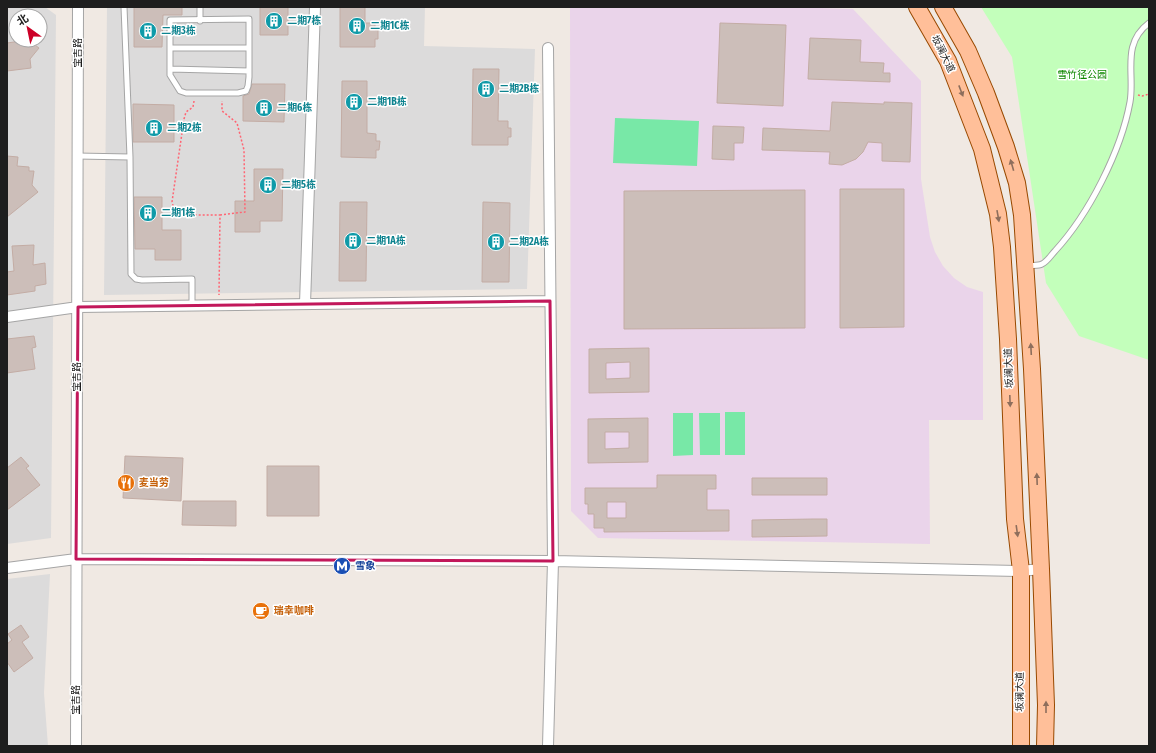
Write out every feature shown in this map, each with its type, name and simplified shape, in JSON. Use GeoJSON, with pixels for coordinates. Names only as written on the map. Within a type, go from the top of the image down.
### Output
{"type":"FeatureCollection","features":[{"type":"Feature","properties":{"kind":"main road","name":"坂澜大道"},"geometry":{"type":"LineString","coordinates":[[917,7],[948,61],[960,89],[982,149],[998,214],[1005,284],[1015,519],[1021,571],[1021,746]]}},
{"type":"Feature","properties":{"kind":"main road"},"geometry":{"type":"LineString","coordinates":[[943,7],[956,29],[981,80],[1006,147],[1017,183],[1021,209],[1026,266],[1041,569],[1046,705],[1045,746]]}},
{"type":"Feature","properties":{"kind":"main road"},"geometry":{"type":"LineString","coordinates":[[950,7],[956,29]]}},
{"type":"Feature","properties":{"kind":"street","name":"宝吉路"},"geometry":{"type":"LineString","coordinates":[[76,746],[78,7]]}},
{"type":"Feature","properties":{"kind":"street"},"geometry":{"type":"LineString","coordinates":[[305,304],[315,7]]}},
{"type":"Feature","properties":{"kind":"street"},"geometry":{"type":"LineString","coordinates":[[548,48],[553,561],[548,746]]}},
{"type":"Feature","properties":{"kind":"street"},"geometry":{"type":"LineString","coordinates":[[7,317],[78,307],[550,301]]}},
{"type":"Feature","properties":{"kind":"street"},"geometry":{"type":"LineString","coordinates":[[7,568],[76,559],[553,561],[1021,571],[1041,569]]}},
{"type":"Feature","properties":{"kind":"lane"},"geometry":{"type":"LineString","coordinates":[[124,7],[130,157],[131,274],[136,279],[142,280],[192,279],[192,306]]}},
{"type":"Feature","properties":{"kind":"lane"},"geometry":{"type":"LineString","coordinates":[[200,7],[200,21]]}},
{"type":"Feature","properties":{"kind":"lane"},"geometry":{"type":"LineString","coordinates":[[249,19],[249,71],[248,86],[246,91],[238,94],[186,93],[180,91],[170,75],[170,20],[200,21],[249,19]]}},
{"type":"Feature","properties":{"kind":"lane"},"geometry":{"type":"LineString","coordinates":[[1026,266],[1043,264],[1077,224],[1100,183],[1118,144],[1130,101],[1131,57],[1133,42],[1141,30],[1149,23]]}},
{"type":"Feature","properties":{"kind":"lane"},"geometry":{"type":"LineString","coordinates":[[170,48],[249,48]]}},
{"type":"Feature","properties":{"kind":"lane"},"geometry":{"type":"LineString","coordinates":[[170,69],[249,71]]}},
{"type":"Feature","properties":{"kind":"lane"},"geometry":{"type":"LineString","coordinates":[[77,156],[130,157]]}},
{"type":"Feature","properties":{"kind":"path"},"geometry":{"type":"LineString","coordinates":[[196,93],[193,107],[186,112],[184,119],[172,202],[174,209],[181,215],[220,215],[245,212],[244,150],[237,123],[222,111],[222,93]]}},
{"type":"Feature","properties":{"kind":"path"},"geometry":{"type":"LineString","coordinates":[[1130,93],[1142,96],[1149,94]]}},
{"type":"Feature","properties":{"kind":"path"},"geometry":{"type":"LineString","coordinates":[[218,305],[220,215]]}},
{"type":"Feature","properties":{"kind":"highlighted area"},"geometry":{"type":"Polygon","coordinates":[[[550,301],[553,561],[76,559],[78,307],[550,301]]]}},
{"type":"Feature","properties":{"kind":"shaded area"},"geometry":{"type":"Polygon","coordinates":[[[7,7],[46,8],[8,8],[8,48],[48,48],[48,9],[56,15],[51,538],[7,544],[7,7]]]}},
{"type":"Feature","properties":{"kind":"shaded area"},"geometry":{"type":"Polygon","coordinates":[[[107,7],[425,7],[424,46],[535,49],[527,289],[104,295],[107,7]]]}},
{"type":"Feature","properties":{"kind":"shaded area"},"geometry":{"type":"Polygon","coordinates":[[[570,7],[786,7],[853,9],[921,81],[921,179],[930,237],[935,252],[943,266],[954,278],[967,287],[983,292],[983,420],[929,420],[930,544],[598,538],[571,511],[570,7]]]}},
{"type":"Feature","properties":{"kind":"shaded area"},"geometry":{"type":"Polygon","coordinates":[[[50,574],[44,693],[48,746],[7,746],[7,579],[50,574]]]}},
{"type":"Feature","properties":{"kind":"green space","name":"雪竹径公园"},"geometry":{"type":"Polygon","coordinates":[[[981,7],[1149,7],[1149,360],[1079,336],[1046,283],[1012,57],[981,7]]]}},
{"type":"Feature","properties":{"kind":"green space"},"geometry":{"type":"Polygon","coordinates":[[[615,118],[699,121],[697,166],[613,163],[615,118]]]}},
{"type":"Feature","properties":{"kind":"green space"},"geometry":{"type":"Polygon","coordinates":[[[725,412],[745,412],[745,455],[725,455],[725,412]]]}},
{"type":"Feature","properties":{"kind":"green space"},"geometry":{"type":"Polygon","coordinates":[[[673,413],[693,413],[693,455],[673,456],[673,413]]]}},
{"type":"Feature","properties":{"kind":"green space"},"geometry":{"type":"Polygon","coordinates":[[[699,413],[720,413],[720,455],[700,455],[699,413]]]}},
{"type":"Feature","properties":{"kind":"building","name":"二期3栋"},"geometry":{"type":"Polygon","coordinates":[[[134,7],[182,7],[182,15],[163,15],[162,47],[134,47],[134,7]]]}},
{"type":"Feature","properties":{"kind":"building","name":"二期7栋"},"geometry":{"type":"Polygon","coordinates":[[[260,7],[288,7],[288,35],[260,35],[260,7]]]}},
{"type":"Feature","properties":{"kind":"building","name":"二期1C栋"},"geometry":{"type":"Polygon","coordinates":[[[340,7],[365,7],[365,23],[375,23],[375,30],[378,30],[378,39],[375,39],[375,47],[340,47],[340,7]]]}},
{"type":"Feature","properties":{"kind":"building"},"geometry":{"type":"Polygon","coordinates":[[[720,23],[786,25],[783,106],[717,103],[720,23]]]}},
{"type":"Feature","properties":{"kind":"building"},"geometry":{"type":"Polygon","coordinates":[[[810,38],[861,40],[860,62],[884,63],[883,73],[890,73],[890,82],[808,79],[810,38]]]}},
{"type":"Feature","properties":{"kind":"building"},"geometry":{"type":"Polygon","coordinates":[[[7,43],[8,48],[39,48],[30,59],[31,68],[7,71],[7,43]]]}},
{"type":"Feature","properties":{"kind":"building","name":"二期2B栋"},"geometry":{"type":"Polygon","coordinates":[[[473,69],[499,69],[498,121],[508,121],[508,128],[511,128],[511,137],[508,137],[508,145],[472,145],[473,69]]]}},
{"type":"Feature","properties":{"kind":"building","name":"二期1B栋"},"geometry":{"type":"Polygon","coordinates":[[[342,81],[367,81],[367,133],[376,134],[376,141],[380,141],[379,150],[376,150],[376,158],[341,157],[342,81]]]}},
{"type":"Feature","properties":{"kind":"building","name":"二期6栋"},"geometry":{"type":"Polygon","coordinates":[[[252,84],[285,84],[284,122],[243,121],[243,96],[249,94],[252,84]]]}},
{"type":"Feature","properties":{"kind":"building"},"geometry":{"type":"Polygon","coordinates":[[[832,102],[884,104],[884,102],[912,103],[910,162],[882,161],[882,143],[868,142],[863,152],[856,159],[842,165],[829,164],[830,152],[762,150],[763,128],[830,131],[832,102]]]}},
{"type":"Feature","properties":{"kind":"building","name":"二期2栋"},"geometry":{"type":"Polygon","coordinates":[[[133,104],[174,105],[174,142],[133,142],[133,104]]]}},
{"type":"Feature","properties":{"kind":"building"},"geometry":{"type":"Polygon","coordinates":[[[713,126],[744,127],[743,143],[734,143],[734,160],[712,159],[713,126]]]}},
{"type":"Feature","properties":{"kind":"building"},"geometry":{"type":"Polygon","coordinates":[[[7,156],[18,157],[17,166],[29,167],[29,171],[34,171],[32,185],[38,192],[7,217],[7,156]]]}},
{"type":"Feature","properties":{"kind":"building","name":"二期5栋"},"geometry":{"type":"Polygon","coordinates":[[[254,169],[283,169],[282,221],[260,221],[260,232],[235,232],[235,201],[254,201],[254,169]]]}},
{"type":"Feature","properties":{"kind":"building"},"geometry":{"type":"Polygon","coordinates":[[[840,189],[904,189],[904,327],[840,328],[840,189]]]}},
{"type":"Feature","properties":{"kind":"building"},"geometry":{"type":"Polygon","coordinates":[[[805,190],[805,328],[624,329],[624,191],[805,190]]]}},
{"type":"Feature","properties":{"kind":"building","name":"二期1栋"},"geometry":{"type":"Polygon","coordinates":[[[134,197],[162,197],[162,230],[181,230],[181,260],[155,260],[155,249],[135,249],[134,197]]]}},
{"type":"Feature","properties":{"kind":"building","name":"二期1A栋"},"geometry":{"type":"Polygon","coordinates":[[[340,202],[367,202],[366,281],[339,281],[340,202]]]}},
{"type":"Feature","properties":{"kind":"building","name":"二期2A栋"},"geometry":{"type":"Polygon","coordinates":[[[483,202],[510,203],[509,282],[482,282],[483,202]]]}},
{"type":"Feature","properties":{"kind":"building"},"geometry":{"type":"Polygon","coordinates":[[[34,245],[33,265],[45,263],[46,284],[35,286],[35,291],[7,295],[7,272],[14,271],[12,246],[34,245]]]}},
{"type":"Feature","properties":{"kind":"building"},"geometry":{"type":"Polygon","coordinates":[[[34,336],[36,347],[32,348],[35,369],[7,373],[7,339],[34,336]]]}},
{"type":"Feature","properties":{"kind":"building"},"geometry":{"type":"Polygon","coordinates":[[[649,348],[649,392],[589,393],[589,349],[649,348]],[[630,362],[606,363],[606,379],[630,378],[630,362]]]}},
{"type":"Feature","properties":{"kind":"building"},"geometry":{"type":"Polygon","coordinates":[[[648,418],[648,462],[588,463],[588,419],[648,418]],[[605,432],[605,449],[629,448],[629,432],[605,432]]]}},
{"type":"Feature","properties":{"kind":"building"},"geometry":{"type":"Polygon","coordinates":[[[125,456],[183,458],[181,501],[123,498],[125,456]]]}},
{"type":"Feature","properties":{"kind":"building"},"geometry":{"type":"Polygon","coordinates":[[[21,457],[29,466],[26,468],[40,485],[7,510],[7,468],[21,457]]]}},
{"type":"Feature","properties":{"kind":"building"},"geometry":{"type":"Polygon","coordinates":[[[267,466],[319,466],[319,516],[267,516],[267,466]]]}},
{"type":"Feature","properties":{"kind":"building"},"geometry":{"type":"Polygon","coordinates":[[[657,475],[716,475],[716,489],[707,489],[707,510],[729,510],[729,531],[604,532],[604,528],[594,528],[594,514],[588,514],[588,504],[585,504],[585,488],[657,488],[657,475]],[[607,502],[607,518],[626,518],[626,502],[607,502]]]}},
{"type":"Feature","properties":{"kind":"building"},"geometry":{"type":"Polygon","coordinates":[[[752,478],[827,478],[827,495],[752,495],[752,478]]]}},
{"type":"Feature","properties":{"kind":"building"},"geometry":{"type":"Polygon","coordinates":[[[183,501],[236,501],[236,526],[182,525],[183,501]]]}},
{"type":"Feature","properties":{"kind":"building"},"geometry":{"type":"Polygon","coordinates":[[[827,519],[827,536],[752,537],[752,520],[827,519]]]}},
{"type":"Feature","properties":{"kind":"building"},"geometry":{"type":"Polygon","coordinates":[[[21,625],[29,637],[22,642],[33,658],[14,672],[7,662],[7,644],[12,640],[8,634],[21,625]]]}},
{"type":"Feature","properties":{"kind":"place","name":"二期7栋"},"geometry":{"type":"Point","coordinates":[274,21]}},
{"type":"Feature","properties":{"kind":"place","name":"二期1C栋"},"geometry":{"type":"Point","coordinates":[357,26]}},
{"type":"Feature","properties":{"kind":"place","name":"二期3栋"},"geometry":{"type":"Point","coordinates":[148,31]}},
{"type":"Feature","properties":{"kind":"place","name":"二期2B栋"},"geometry":{"type":"Point","coordinates":[486,89]}},
{"type":"Feature","properties":{"kind":"place","name":"二期1B栋"},"geometry":{"type":"Point","coordinates":[354,102]}},
{"type":"Feature","properties":{"kind":"place","name":"二期6栋"},"geometry":{"type":"Point","coordinates":[264,108]}},
{"type":"Feature","properties":{"kind":"place","name":"二期2栋"},"geometry":{"type":"Point","coordinates":[154,128]}},
{"type":"Feature","properties":{"kind":"place","name":"二期5栋"},"geometry":{"type":"Point","coordinates":[268,185]}},
{"type":"Feature","properties":{"kind":"place","name":"二期1栋"},"geometry":{"type":"Point","coordinates":[148,213]}},
{"type":"Feature","properties":{"kind":"place","name":"二期1A栋"},"geometry":{"type":"Point","coordinates":[353,241]}},
{"type":"Feature","properties":{"kind":"place","name":"二期2A栋"},"geometry":{"type":"Point","coordinates":[496,242]}},
{"type":"Feature","properties":{"kind":"place","name":"麦当劳"},"geometry":{"type":"Point","coordinates":[126,483]}},
{"type":"Feature","properties":{"kind":"place","name":"雪象"},"geometry":{"type":"Point","coordinates":[342,566]}},
{"type":"Feature","properties":{"kind":"place","name":"瑞幸咖啡"},"geometry":{"type":"Point","coordinates":[261,611]}}]}
